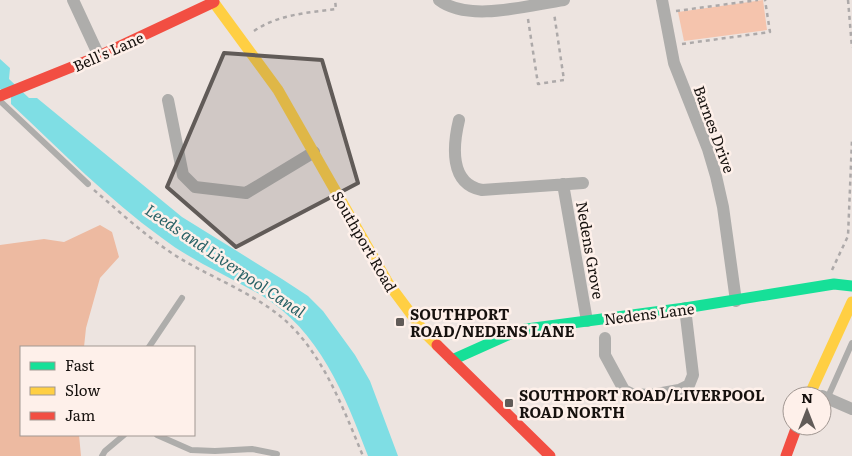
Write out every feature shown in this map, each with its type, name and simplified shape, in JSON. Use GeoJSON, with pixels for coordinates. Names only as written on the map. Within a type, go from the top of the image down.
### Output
{"type":"FeatureCollection","features":[{"type":"Feature","properties":{"kind":"main road","name":"Bell's Lane"},"geometry":{"type":"LineString","coordinates":[[2,97],[31,83],[99,56],[213,1]]}},
{"type":"Feature","properties":{"kind":"main road","name":"Southport Road"},"geometry":{"type":"LineString","coordinates":[[213,1],[278,90],[399,300],[426,334],[550,456]]}},
{"type":"Feature","properties":{"kind":"main road","name":"Nedens Lane"},"geometry":{"type":"LineString","coordinates":[[452,360],[519,330],[736,301],[834,284],[852,286]]}},
{"type":"Feature","properties":{"kind":"main road"},"geometry":{"type":"LineString","coordinates":[[822,386],[852,302]]}},
{"type":"Feature","properties":{"kind":"main road"},"geometry":{"type":"LineString","coordinates":[[786,456],[793,436]]}},
{"type":"Feature","properties":{"kind":"street"},"geometry":{"type":"LineString","coordinates":[[72,0],[99,56]]}},
{"type":"Feature","properties":{"kind":"street"},"geometry":{"type":"LineString","coordinates":[[439,0],[449,6],[470,12],[558,1]]}},
{"type":"Feature","properties":{"kind":"street","name":"Barnes Drive"},"geometry":{"type":"LineString","coordinates":[[663,6],[670,46],[681,84],[708,149],[716,176],[723,207],[736,301]]}},
{"type":"Feature","properties":{"kind":"street"},"geometry":{"type":"LineString","coordinates":[[168,100],[183,175],[195,188],[246,193],[314,152]]}},
{"type":"Feature","properties":{"kind":"street","name":"Nedens Grove"},"geometry":{"type":"LineString","coordinates":[[459,120],[455,137],[456,162],[461,179],[466,185],[482,190],[583,183]]}},
{"type":"Feature","properties":{"kind":"street","name":"Nedens Grove"},"geometry":{"type":"LineString","coordinates":[[563,184],[587,321]]}},
{"type":"Feature","properties":{"kind":"street"},"geometry":{"type":"LineString","coordinates":[[604,338],[605,355],[624,390],[640,396],[679,390],[689,385],[693,375],[685,308]]}},
{"type":"Feature","properties":{"kind":"street"},"geometry":{"type":"LineString","coordinates":[[832,401],[852,409]]}},
{"type":"Feature","properties":{"kind":"lane"},"geometry":{"type":"LineString","coordinates":[[2,97],[88,184]]}},
{"type":"Feature","properties":{"kind":"lane"},"geometry":{"type":"LineString","coordinates":[[150,346],[182,298]]}},
{"type":"Feature","properties":{"kind":"lane"},"geometry":{"type":"LineString","coordinates":[[824,386],[852,343]]}},
{"type":"Feature","properties":{"kind":"lane"},"geometry":{"type":"LineString","coordinates":[[102,456],[105,451],[123,436]]}},
{"type":"Feature","properties":{"kind":"lane"},"geometry":{"type":"LineString","coordinates":[[159,436],[191,450],[215,452],[252,449],[277,454]]}},
{"type":"Feature","properties":{"kind":"path"},"geometry":{"type":"LineString","coordinates":[[254,31],[268,21],[336,9],[335,0]]}},
{"type":"Feature","properties":{"kind":"path"},"geometry":{"type":"LineString","coordinates":[[663,6],[758,0]]}},
{"type":"Feature","properties":{"kind":"path"},"geometry":{"type":"LineString","coordinates":[[670,46],[770,32],[765,0]]}},
{"type":"Feature","properties":{"kind":"path"},"geometry":{"type":"LineString","coordinates":[[848,0],[852,48]]}},
{"type":"Feature","properties":{"kind":"path"},"geometry":{"type":"LineString","coordinates":[[526,6],[538,84],[564,80],[558,1]]}},
{"type":"Feature","properties":{"kind":"path"},"geometry":{"type":"LineString","coordinates":[[834,284],[831,271],[848,236],[852,140]]}},
{"type":"Feature","properties":{"kind":"path"},"geometry":{"type":"LineString","coordinates":[[88,184],[137,226],[180,258],[255,300],[293,328],[311,349],[340,403],[363,456]]}},
{"type":"Feature","properties":{"kind":"highlighted area"},"geometry":{"type":"Polygon","coordinates":[[[224,53],[322,60],[358,183],[236,247],[167,187],[224,53]]]}},
{"type":"Feature","properties":{"kind":"shaded area"},"geometry":{"type":"Polygon","coordinates":[[[763,0],[767,30],[684,41],[678,12],[763,0]]]}},
{"type":"Feature","properties":{"kind":"shaded area"},"geometry":{"type":"Polygon","coordinates":[[[100,225],[112,232],[119,257],[100,278],[86,328],[84,346],[20,346],[20,436],[79,436],[81,456],[0,456],[0,245],[44,239],[64,242],[100,225]]]}},
{"type":"Feature","properties":{"kind":"water","name":"Leeds and Liverpool Canal"},"geometry":{"type":"Polygon","coordinates":[[[0,59],[10,68],[9,79],[29,98],[37,98],[182,217],[308,296],[323,311],[355,355],[370,381],[398,456],[368,456],[350,410],[328,366],[299,326],[281,309],[261,295],[185,254],[142,223],[85,174],[11,104],[11,95],[0,89],[0,59]]]}},
{"type":"Feature","properties":{"kind":"traffic: fast"},"geometry":{"type":"LineString","coordinates":[[452,360],[519,330],[685,308],[834,284],[852,286]]}},
{"type":"Feature","properties":{"kind":"traffic: slow"},"geometry":{"type":"LineString","coordinates":[[212,0],[278,90],[388,283],[426,334],[437,345]]}},
{"type":"Feature","properties":{"kind":"traffic: slow"},"geometry":{"type":"LineString","coordinates":[[814,386],[852,302]]}},
{"type":"Feature","properties":{"kind":"traffic: jam"},"geometry":{"type":"LineString","coordinates":[[0,96],[99,56],[214,2]]}},
{"type":"Feature","properties":{"kind":"traffic: jam"},"geometry":{"type":"LineString","coordinates":[[437,345],[550,456]]}},
{"type":"Feature","properties":{"kind":"traffic: jam"},"geometry":{"type":"LineString","coordinates":[[786,456],[793,436]]}},
{"type":"Feature","properties":{"kind":"place","name":"SOUTHPORT ROAD/NEDENS LANE"},"geometry":{"type":"Point","coordinates":[400,322]}},
{"type":"Feature","properties":{"kind":"place","name":"SOUTHPORT ROAD/LIVERPOOL ROAD NORTH"},"geometry":{"type":"Point","coordinates":[509,403]}}]}
